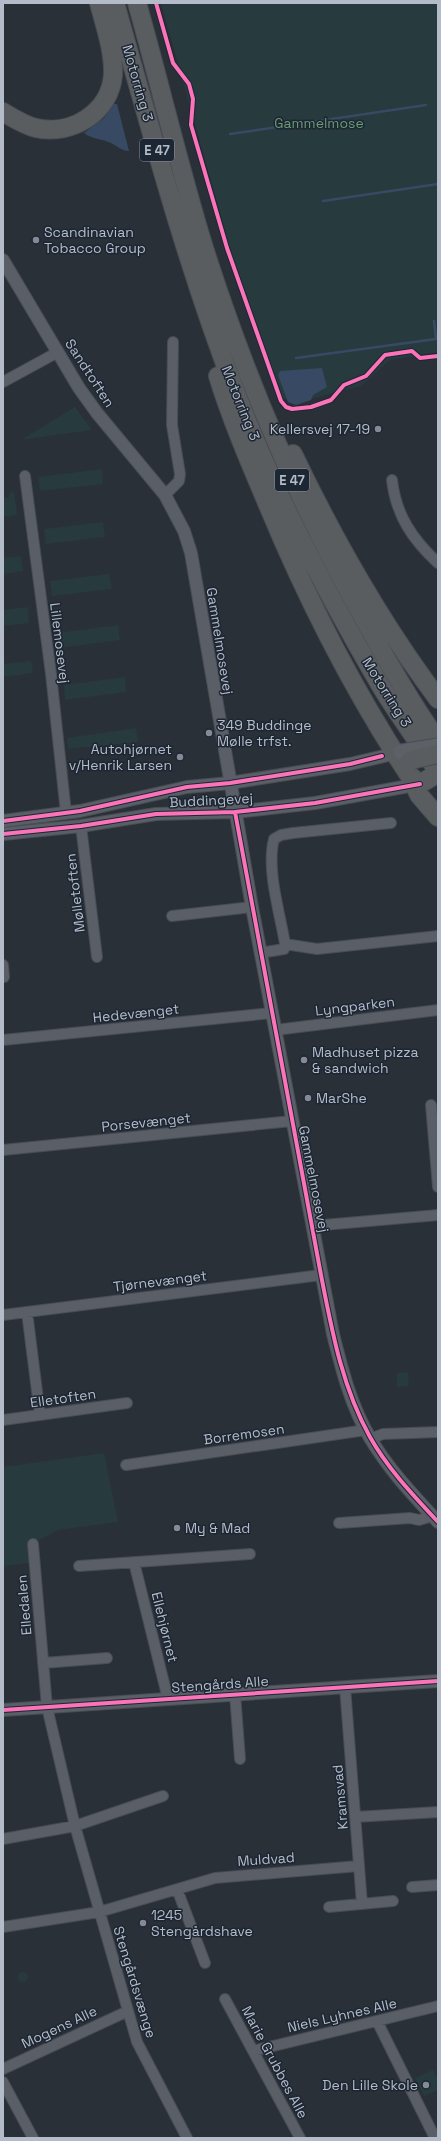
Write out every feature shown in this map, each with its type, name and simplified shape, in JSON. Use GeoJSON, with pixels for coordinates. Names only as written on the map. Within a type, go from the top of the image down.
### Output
{"type":"FeatureCollection","features":[{"type":"Feature","properties":{"kind":"highway"},"geometry":{"type":"LineString","coordinates":[[3,112],[34,128],[52,130],[69,128],[86,120],[99,108],[108,93],[113,76],[112,58],[99,3]]}},
{"type":"Feature","properties":{"kind":"highway","name":"Motorring 3"},"geometry":{"type":"LineString","coordinates":[[115,3],[180,233],[237,395],[273,479],[322,581],[383,689],[438,773]]}},
{"type":"Feature","properties":{"kind":"highway","name":"Motorring 3"},"geometry":{"type":"LineString","coordinates":[[137,3],[204,247],[234,337],[295,488],[344,584],[388,661],[438,741]]}},
{"type":"Feature","properties":{"kind":"highway"},"geometry":{"type":"LineString","coordinates":[[204,247],[294,455],[332,532],[377,610],[414,667],[438,699]]}},
{"type":"Feature","properties":{"kind":"highway"},"geometry":{"type":"LineString","coordinates":[[201,296],[208,345],[230,416],[289,557],[340,660],[408,769],[419,795],[438,816]]}},
{"type":"Feature","properties":{"kind":"highway"},"geometry":{"type":"LineString","coordinates":[[408,769],[411,760],[438,754]]}},
{"type":"Feature","properties":{"kind":"highway"},"geometry":{"type":"LineString","coordinates":[[408,769],[438,773]]}},
{"type":"Feature","properties":{"kind":"main road","name":"Buddingevej"},"geometry":{"type":"LineString","coordinates":[[408,769],[438,746]]}},
{"type":"Feature","properties":{"kind":"street","name":"Sandtoften"},"geometry":{"type":"LineString","coordinates":[[3,260],[79,388],[97,413],[165,495]]}},
{"type":"Feature","properties":{"kind":"street"},"geometry":{"type":"LineString","coordinates":[[165,495],[179,481],[180,474],[172,425],[173,342]]}},
{"type":"Feature","properties":{"kind":"street"},"geometry":{"type":"LineString","coordinates":[[3,382],[58,352]]}},
{"type":"Feature","properties":{"kind":"street","name":"Lillemosevej"},"geometry":{"type":"LineString","coordinates":[[25,476],[51,674],[66,813]]}},
{"type":"Feature","properties":{"kind":"street"},"geometry":{"type":"LineString","coordinates":[[392,480],[396,506],[400,516],[415,538],[438,563]]}},
{"type":"Feature","properties":{"kind":"street","name":"Gammelmosevej"},"geometry":{"type":"LineString","coordinates":[[165,495],[184,531],[191,553],[260,953],[332,1334],[343,1373],[368,1435],[400,1481],[435,1519]]}},
{"type":"Feature","properties":{"kind":"street","name":"Buddingevej"},"geometry":{"type":"LineString","coordinates":[[3,821],[113,805],[187,787],[230,783],[350,764],[408,769]]}},
{"type":"Feature","properties":{"kind":"street","name":"Buddingevej"},"geometry":{"type":"LineString","coordinates":[[3,834],[81,826],[156,814],[235,812],[315,803],[408,769]]}},
{"type":"Feature","properties":{"kind":"street"},"geometry":{"type":"LineString","coordinates":[[260,953],[284,950],[286,944],[274,881],[271,848],[274,839],[287,834],[391,823]]}},
{"type":"Feature","properties":{"kind":"street","name":"Mølletoften"},"geometry":{"type":"LineString","coordinates":[[81,826],[97,957]]}},
{"type":"Feature","properties":{"kind":"street"},"geometry":{"type":"LineString","coordinates":[[172,916],[252,907]]}},
{"type":"Feature","properties":{"kind":"street"},"geometry":{"type":"LineString","coordinates":[[286,944],[316,949],[438,936]]}},
{"type":"Feature","properties":{"kind":"street"},"geometry":{"type":"LineString","coordinates":[[3,965],[4,977]]}},
{"type":"Feature","properties":{"kind":"street","name":"Lyngparken"},"geometry":{"type":"LineString","coordinates":[[274,1030],[438,1010]]}},
{"type":"Feature","properties":{"kind":"street","name":"Hedevænget"},"geometry":{"type":"LineString","coordinates":[[3,1040],[272,1013]]}},
{"type":"Feature","properties":{"kind":"street"},"geometry":{"type":"LineString","coordinates":[[431,1105],[438,1187]]}},
{"type":"Feature","properties":{"kind":"street","name":"Porsevænget"},"geometry":{"type":"LineString","coordinates":[[3,1150],[292,1121]]}},
{"type":"Feature","properties":{"kind":"street"},"geometry":{"type":"LineString","coordinates":[[312,1226],[438,1215]]}},
{"type":"Feature","properties":{"kind":"street","name":"Tjørnevænget"},"geometry":{"type":"LineString","coordinates":[[3,1315],[321,1275]]}},
{"type":"Feature","properties":{"kind":"street"},"geometry":{"type":"LineString","coordinates":[[27,1312],[40,1415]]}},
{"type":"Feature","properties":{"kind":"street","name":"Elletoften"},"geometry":{"type":"LineString","coordinates":[[3,1420],[127,1403]]}},
{"type":"Feature","properties":{"kind":"street","name":"Borremosen"},"geometry":{"type":"LineString","coordinates":[[126,1465],[368,1435],[438,1432]]}},
{"type":"Feature","properties":{"kind":"street","name":"Gammelmosevej"},"geometry":{"type":"LineString","coordinates":[[339,1523],[410,1518],[419,1520],[435,1519]]}},
{"type":"Feature","properties":{"kind":"street","name":"Elledalen"},"geometry":{"type":"LineString","coordinates":[[33,1544],[47,1706]]}},
{"type":"Feature","properties":{"kind":"street"},"geometry":{"type":"LineString","coordinates":[[79,1566],[250,1554]]}},
{"type":"Feature","properties":{"kind":"street","name":"Ellehjørnet"},"geometry":{"type":"LineString","coordinates":[[134,1562],[168,1698]]}},
{"type":"Feature","properties":{"kind":"street"},"geometry":{"type":"LineString","coordinates":[[43,1662],[107,1658]]}},
{"type":"Feature","properties":{"kind":"street","name":"Stengårds Alle"},"geometry":{"type":"LineString","coordinates":[[3,1710],[438,1681]]}},
{"type":"Feature","properties":{"kind":"street","name":"Kramsvad"},"geometry":{"type":"LineString","coordinates":[[345,1687],[362,1904]]}},
{"type":"Feature","properties":{"kind":"street"},"geometry":{"type":"LineString","coordinates":[[235,1694],[240,1759]]}},
{"type":"Feature","properties":{"kind":"street","name":"Stengårdsvænge"},"geometry":{"type":"LineString","coordinates":[[47,1706],[75,1826],[128,2011],[141,2051],[187,2138]]}},
{"type":"Feature","properties":{"kind":"street"},"geometry":{"type":"LineString","coordinates":[[3,1839],[75,1826],[163,1796]]}},
{"type":"Feature","properties":{"kind":"street"},"geometry":{"type":"LineString","coordinates":[[355,1818],[438,1812]]}},
{"type":"Feature","properties":{"kind":"street","name":"Muldvad"},"geometry":{"type":"LineString","coordinates":[[3,1927],[99,1912],[214,1878],[359,1866]]}},
{"type":"Feature","properties":{"kind":"street"},"geometry":{"type":"LineString","coordinates":[[412,1887],[438,1885]]}},
{"type":"Feature","properties":{"kind":"street"},"geometry":{"type":"LineString","coordinates":[[177,1889],[205,1963]]}},
{"type":"Feature","properties":{"kind":"street"},"geometry":{"type":"LineString","coordinates":[[329,1907],[393,1902]]}},
{"type":"Feature","properties":{"kind":"street","name":"Marie Grubbes Alle"},"geometry":{"type":"LineString","coordinates":[[225,1999],[300,2138]]}},
{"type":"Feature","properties":{"kind":"street","name":"Niels Lyhnes Alle"},"geometry":{"type":"LineString","coordinates":[[253,2051],[438,2006]]}},
{"type":"Feature","properties":{"kind":"street","name":"Mogens Alle"},"geometry":{"type":"LineString","coordinates":[[3,2069],[128,2011]]}},
{"type":"Feature","properties":{"kind":"street"},"geometry":{"type":"LineString","coordinates":[[376,2021],[435,2138]]}},
{"type":"Feature","properties":{"kind":"street"},"geometry":{"type":"LineString","coordinates":[[3,2082],[33,2138]]}},
{"type":"Feature","properties":{"kind":"green space","name":"Gammelmose"},"geometry":{"type":"Polygon","coordinates":[[[161,3],[438,3],[438,352],[390,360],[361,386],[295,403],[283,398],[233,259],[161,3]]]}},
{"type":"Feature","properties":{"kind":"green space"},"geometry":{"type":"Polygon","coordinates":[[[75,407],[92,430],[21,440],[75,407]]]}},
{"type":"Feature","properties":{"kind":"green space"},"geometry":{"type":"Polygon","coordinates":[[[102,469],[103,484],[40,491],[38,477],[102,469]]]}},
{"type":"Feature","properties":{"kind":"green space"},"geometry":{"type":"Polygon","coordinates":[[[14,492],[17,515],[3,517],[3,497],[8,498],[10,493],[14,492]]]}},
{"type":"Feature","properties":{"kind":"green space"},"geometry":{"type":"Polygon","coordinates":[[[103,522],[105,537],[46,544],[44,529],[103,522]]]}},
{"type":"Feature","properties":{"kind":"green space"},"geometry":{"type":"Polygon","coordinates":[[[21,556],[23,571],[3,574],[3,558],[21,556]]]}},
{"type":"Feature","properties":{"kind":"green space"},"geometry":{"type":"Polygon","coordinates":[[[109,574],[112,589],[52,596],[50,581],[109,574]]]}},
{"type":"Feature","properties":{"kind":"green space"},"geometry":{"type":"Polygon","coordinates":[[[28,607],[29,623],[3,626],[3,610],[28,607]]]}},
{"type":"Feature","properties":{"kind":"green space"},"geometry":{"type":"Polygon","coordinates":[[[118,625],[120,640],[59,648],[57,633],[118,625]]]}},
{"type":"Feature","properties":{"kind":"green space"},"geometry":{"type":"Polygon","coordinates":[[[31,661],[33,673],[3,677],[3,664],[31,661]]]}},
{"type":"Feature","properties":{"kind":"green space"},"geometry":{"type":"Polygon","coordinates":[[[125,677],[126,692],[65,700],[64,685],[125,677]]]}},
{"type":"Feature","properties":{"kind":"green space"},"geometry":{"type":"Polygon","coordinates":[[[136,728],[138,742],[68,749],[67,738],[136,728]]]}},
{"type":"Feature","properties":{"kind":"green space"},"geometry":{"type":"Polygon","coordinates":[[[408,1372],[409,1386],[397,1387],[397,1373],[408,1372]]]}},
{"type":"Feature","properties":{"kind":"green space"},"geometry":{"type":"Polygon","coordinates":[[[104,1453],[118,1522],[58,1530],[35,1542],[37,1562],[3,1566],[3,1467],[104,1453]]]}},
{"type":"Feature","properties":{"kind":"green space"},"geometry":{"type":"Polygon","coordinates":[[[21,1972],[25,1972],[27,1973],[27,1981],[21,1982],[18,1979],[18,1975],[21,1972]]]}},
{"type":"Feature","properties":{"kind":"green space"},"geometry":{"type":"Polygon","coordinates":[[[433,2070],[438,2080],[438,2090],[424,2096],[415,2078],[433,2070]]]}},
{"type":"Feature","properties":{"kind":"water"},"geometry":{"type":"Polygon","coordinates":[[[114,104],[117,104],[129,151],[111,143],[90,137],[84,133],[104,118],[114,104]]]}},
{"type":"Feature","properties":{"kind":"water"},"geometry":{"type":"Polygon","coordinates":[[[322,368],[327,387],[313,395],[311,400],[296,405],[288,402],[278,375],[280,371],[322,368]]]}},
{"type":"Feature","properties":{"kind":"waterway"},"geometry":{"type":"LineString","coordinates":[[230,134],[426,105]]}},
{"type":"Feature","properties":{"kind":"waterway"},"geometry":{"type":"LineString","coordinates":[[323,201],[438,184]]}},
{"type":"Feature","properties":{"kind":"waterway"},"geometry":{"type":"LineString","coordinates":[[296,358],[436,339],[434,321]]}},
{"type":"Feature","properties":{"kind":"cycle path"},"geometry":{"type":"LineString","coordinates":[[156,3],[173,63],[189,84],[193,99],[191,125],[227,248],[281,401],[286,407],[292,409],[311,407],[331,400],[344,385],[366,376],[385,355],[412,351],[420,358],[438,356]]}},
{"type":"Feature","properties":{"kind":"cycle path"},"geometry":{"type":"LineString","coordinates":[[3,821],[80,811],[187,787],[230,783],[350,764],[382,756]]}},
{"type":"Feature","properties":{"kind":"cycle path"},"geometry":{"type":"LineString","coordinates":[[3,834],[81,826],[156,814],[235,812],[315,803],[420,784]]}},
{"type":"Feature","properties":{"kind":"cycle path"},"geometry":{"type":"LineString","coordinates":[[235,812],[329,1317],[345,1379],[360,1418],[377,1449],[401,1481],[438,1522]]}},
{"type":"Feature","properties":{"kind":"cycle path"},"geometry":{"type":"LineString","coordinates":[[3,1710],[438,1681]]}},
{"type":"Feature","properties":{"kind":"place","name":"Scandinavian Tobacco Group"},"geometry":{"type":"Point","coordinates":[36,240]}},
{"type":"Feature","properties":{"kind":"place","name":"Kellersvej 17-19"},"geometry":{"type":"Point","coordinates":[378,429]}},
{"type":"Feature","properties":{"kind":"place","name":"349 Buddinge Mølle trfst."},"geometry":{"type":"Point","coordinates":[209,733]}},
{"type":"Feature","properties":{"kind":"place","name":"Autohjørnet v/Henrik Larsen"},"geometry":{"type":"Point","coordinates":[180,757]}},
{"type":"Feature","properties":{"kind":"place","name":"Madhuset pizza & sandwich"},"geometry":{"type":"Point","coordinates":[304,1060]}},
{"type":"Feature","properties":{"kind":"place","name":"MarShe"},"geometry":{"type":"Point","coordinates":[308,1098]}},
{"type":"Feature","properties":{"kind":"place","name":"My & Mad"},"geometry":{"type":"Point","coordinates":[177,1528]}},
{"type":"Feature","properties":{"kind":"place","name":"1245 Stengårdshave"},"geometry":{"type":"Point","coordinates":[143,1923]}},
{"type":"Feature","properties":{"kind":"place","name":"Den Lille Skole"},"geometry":{"type":"Point","coordinates":[426,2085]}}]}
